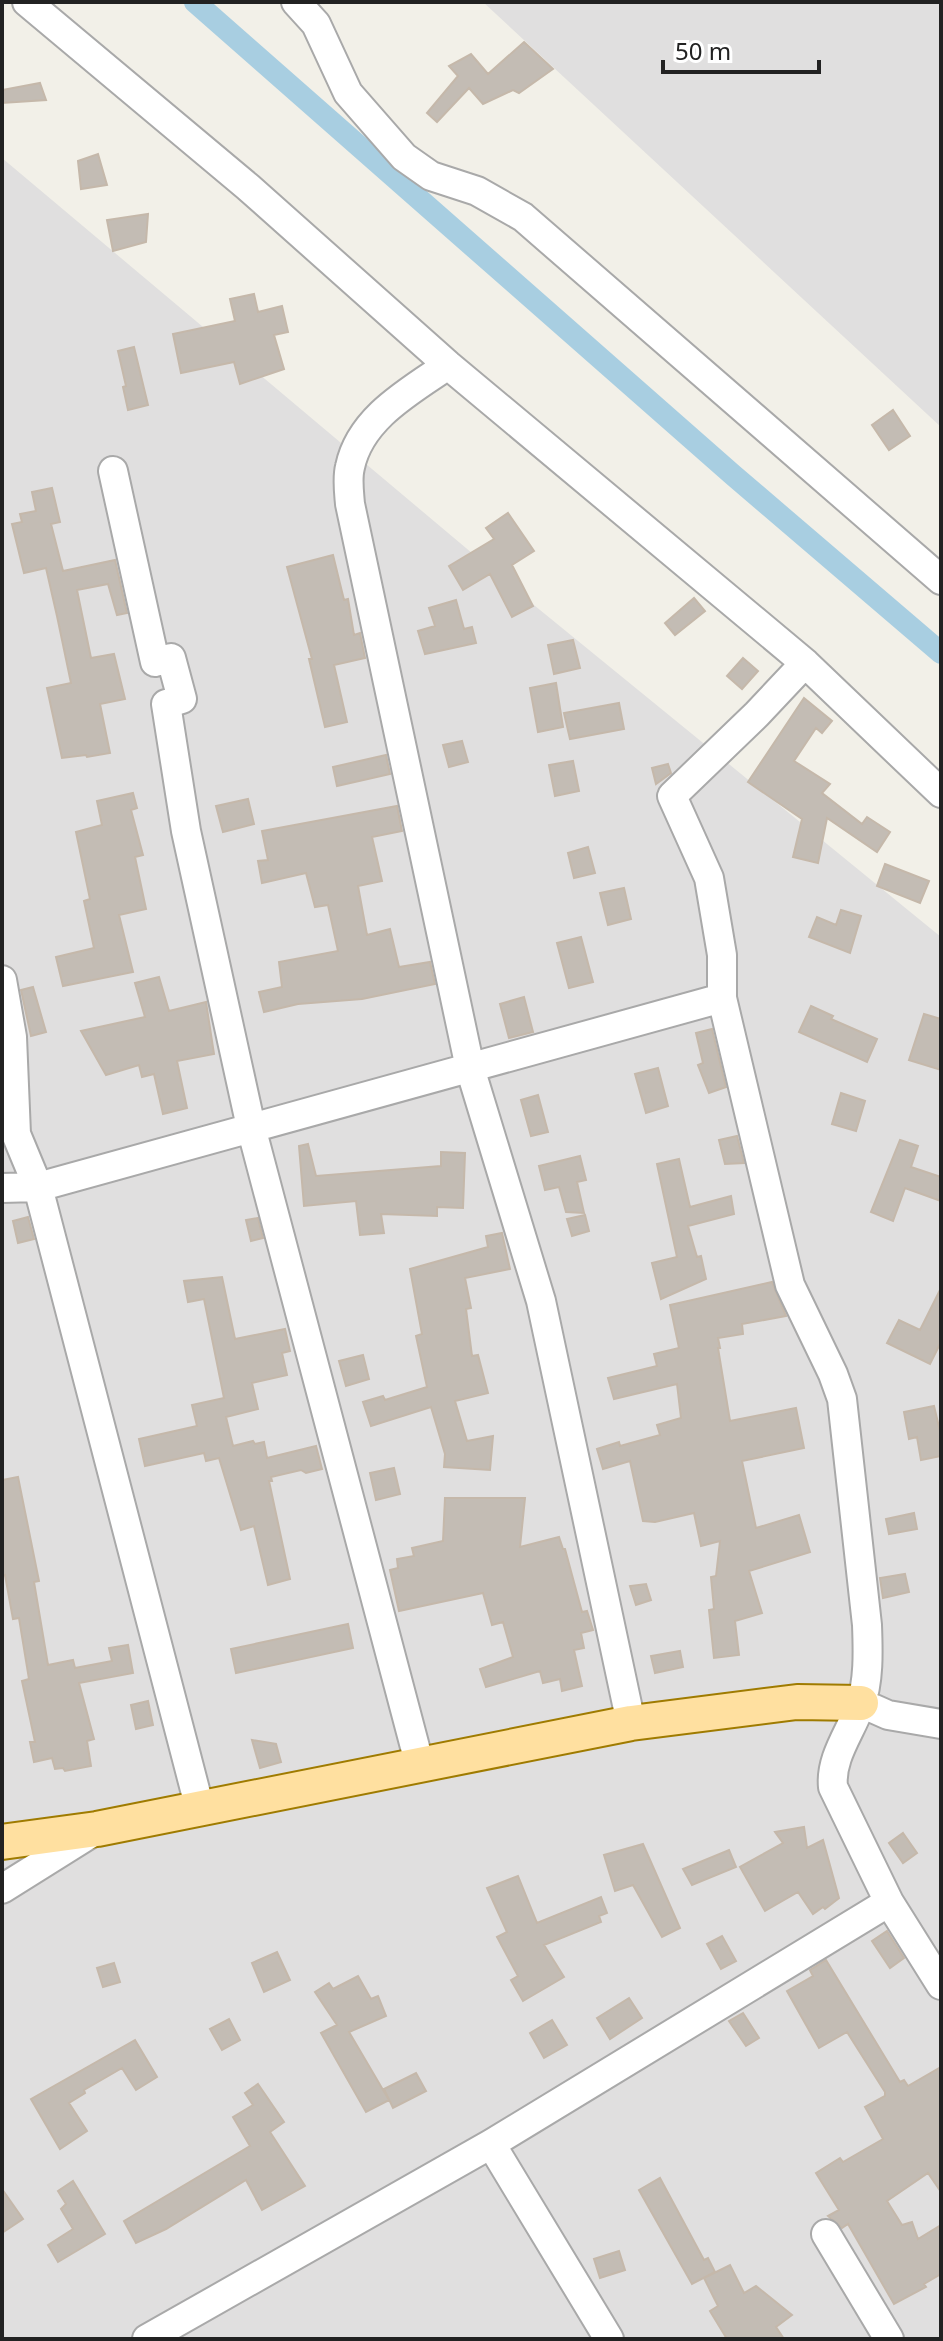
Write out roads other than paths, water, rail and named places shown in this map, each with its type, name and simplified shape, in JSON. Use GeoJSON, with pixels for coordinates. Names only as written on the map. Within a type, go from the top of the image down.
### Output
{"type":"FeatureCollection","features":[{"type":"Feature","properties":{"kind":"main road"},"geometry":{"type":"LineString","coordinates":[[2,1842],[97,1829],[631,1723],[797,1702],[861,1703]]}},
{"type":"Feature","properties":{"kind":"street"},"geometry":{"type":"LineString","coordinates":[[27,2],[248,187],[448,365],[805,663],[941,793]]}},
{"type":"Feature","properties":{"kind":"street"},"geometry":{"type":"LineString","coordinates":[[296,2],[316,24],[348,93],[404,157],[431,176],[477,191],[523,217],[941,580]]}},
{"type":"Feature","properties":{"kind":"street"},"geometry":{"type":"LineString","coordinates":[[448,365],[388,407],[356,444],[349,470],[350,504],[470,1068],[541,1301],[631,1723]]}},
{"type":"Feature","properties":{"kind":"street"},"geometry":{"type":"LineString","coordinates":[[113,471],[155,662],[171,658],[182,699],[166,704],[186,831],[251,1127],[420,1766]]}},
{"type":"Feature","properties":{"kind":"street"},"geometry":{"type":"LineString","coordinates":[[805,663],[672,796],[709,878],[722,955],[722,998],[790,1285],[842,1399],[868,1653],[861,1703],[831,1771],[833,1787],[889,1902],[941,1985]]}},
{"type":"Feature","properties":{"kind":"street"},"geometry":{"type":"LineString","coordinates":[[2,980],[12,1037],[16,1134],[38,1187],[200,1809]]}},
{"type":"Feature","properties":{"kind":"street"},"geometry":{"type":"LineString","coordinates":[[2,1188],[38,1187],[722,998]]}},
{"type":"Feature","properties":{"kind":"street"},"geometry":{"type":"LineString","coordinates":[[861,1703],[888,1715],[941,1724]]}},
{"type":"Feature","properties":{"kind":"street"},"geometry":{"type":"LineString","coordinates":[[2,1889],[97,1829]]}},
{"type":"Feature","properties":{"kind":"street"},"geometry":{"type":"LineString","coordinates":[[147,2339],[491,2144],[889,1902]]}},
{"type":"Feature","properties":{"kind":"street"},"geometry":{"type":"LineString","coordinates":[[491,2144],[609,2339]]}},
{"type":"Feature","properties":{"kind":"street"},"geometry":{"type":"LineString","coordinates":[[826,2234],[889,2339]]}},
{"type":"Feature","properties":{"kind":"waterway"},"geometry":{"type":"LineString","coordinates":[[195,2],[733,475],[941,653]]}}]}
